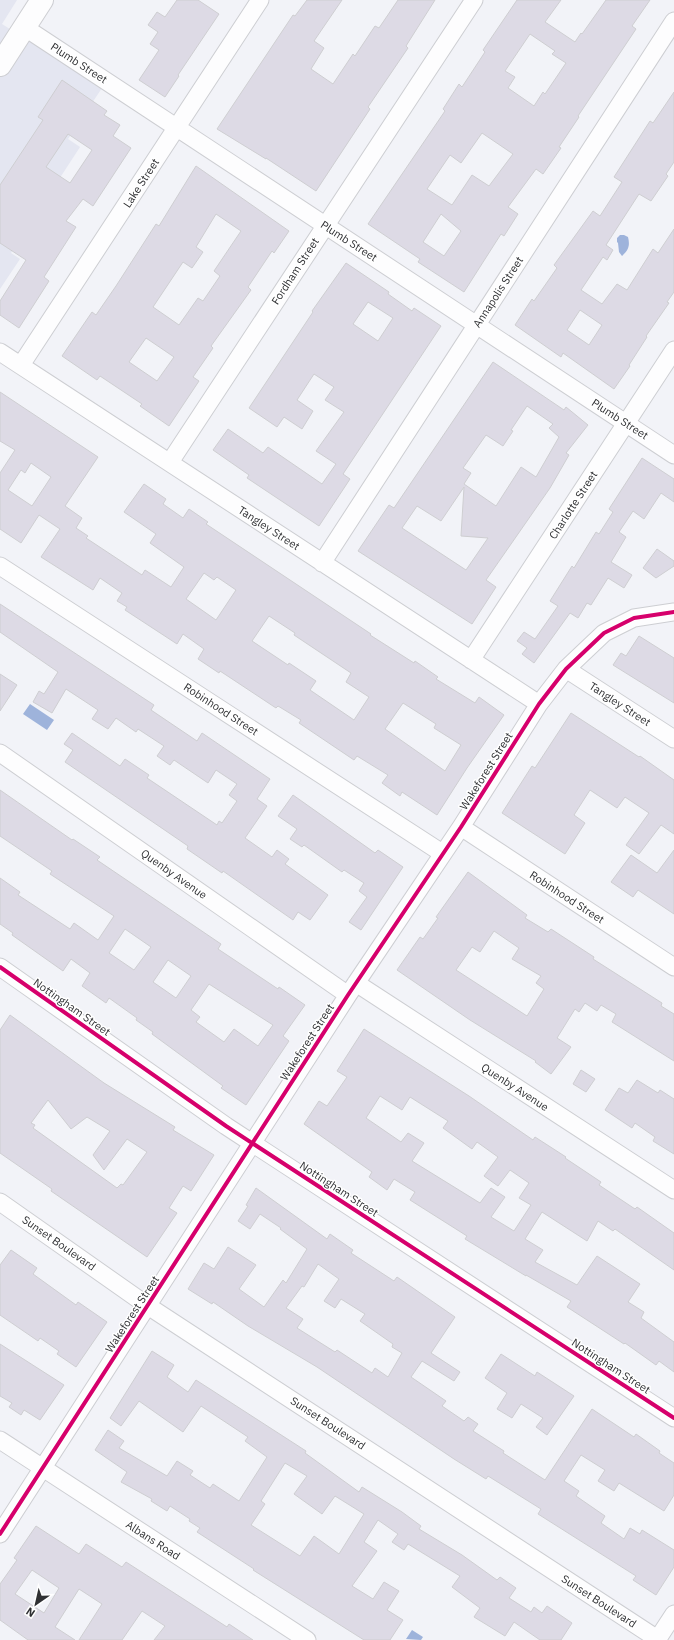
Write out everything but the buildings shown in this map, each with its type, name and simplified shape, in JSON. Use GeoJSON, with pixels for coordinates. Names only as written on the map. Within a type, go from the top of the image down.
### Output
{"type":"FeatureCollection","features":[{"type":"Feature","properties":{"kind":"main road"},"geometry":{"type":"LineString","coordinates":[[0,64],[42,0]]}},
{"type":"Feature","properties":{"kind":"street","name":"Lake Street"},"geometry":{"type":"LineString","coordinates":[[21,365],[260,0]]}},
{"type":"Feature","properties":{"kind":"street","name":"Fordham Street"},"geometry":{"type":"LineString","coordinates":[[170,462],[474,0]]}},
{"type":"Feature","properties":{"kind":"street","name":"Annapolis Street"},"geometry":{"type":"LineString","coordinates":[[322,563],[674,21]]}},
{"type":"Feature","properties":{"kind":"street","name":"Plumb Street"},"geometry":{"type":"LineString","coordinates":[[24,27],[674,454]]}},
{"type":"Feature","properties":{"kind":"street","name":"Charlotte Street"},"geometry":{"type":"LineString","coordinates":[[472,660],[674,350]]}},
{"type":"Feature","properties":{"kind":"street","name":"Tangley Street"},"geometry":{"type":"LineString","coordinates":[[0,352],[539,704]]}},
{"type":"Feature","properties":{"kind":"street","name":"Robinhood Street"},"geometry":{"type":"LineString","coordinates":[[0,566],[442,854]]}},
{"type":"Feature","properties":{"kind":"street","name":"Wakeforest Street"},"geometry":{"type":"LineString","coordinates":[[0,1534],[352,989],[461,827],[539,704],[566,669],[604,633],[634,618],[674,612]]}},
{"type":"Feature","properties":{"kind":"street","name":"Tangley Street"},"geometry":{"type":"LineString","coordinates":[[566,669],[674,739]]}},
{"type":"Feature","properties":{"kind":"street","name":"Quenby Avenue"},"geometry":{"type":"LineString","coordinates":[[0,752],[352,989],[674,1190]]}},
{"type":"Feature","properties":{"kind":"street","name":"Robinhood Street"},"geometry":{"type":"LineString","coordinates":[[461,827],[674,966]]}},
{"type":"Feature","properties":{"kind":"street","name":"Nottingham Street"},"geometry":{"type":"LineString","coordinates":[[0,967],[252,1144],[674,1418]]}},
{"type":"Feature","properties":{"kind":"street","name":"Sunset Boulevard"},"geometry":{"type":"LineString","coordinates":[[0,1202],[148,1306],[658,1640]]}},
{"type":"Feature","properties":{"kind":"street","name":"Albans Road"},"geometry":{"type":"LineString","coordinates":[[0,1440],[307,1640]]}},
{"type":"Feature","properties":{"kind":"street"},"geometry":{"type":"LineString","coordinates":[[658,1640],[674,1614]]}},
{"type":"Feature","properties":{"kind":"shaded area"},"geometry":{"type":"Polygon","coordinates":[[[0,0],[17,0],[2,24],[102,88],[68,139],[80,147],[11,253],[20,259],[0,289],[0,0]]]}},
{"type":"Feature","properties":{"kind":"water"},"geometry":{"type":"Polygon","coordinates":[[[620,235],[628,237],[629,242],[628,249],[622,256],[619,252],[617,242],[617,238],[620,235]]]}},
{"type":"Feature","properties":{"kind":"water"},"geometry":{"type":"Polygon","coordinates":[[[30,704],[54,720],[47,730],[23,714],[30,704]]]}},
{"type":"Feature","properties":{"kind":"water"},"geometry":{"type":"Polygon","coordinates":[[[412,1630],[423,1637],[421,1640],[406,1639],[412,1630]]]}},
{"type":"Feature","properties":{"kind":"cycle path"},"geometry":{"type":"LineString","coordinates":[[0,1534],[348,995],[461,827],[539,704],[566,669],[604,633],[634,618],[674,612]]}},
{"type":"Feature","properties":{"kind":"cycle path"},"geometry":{"type":"LineString","coordinates":[[0,967],[226,1126],[674,1418]]}}]}
